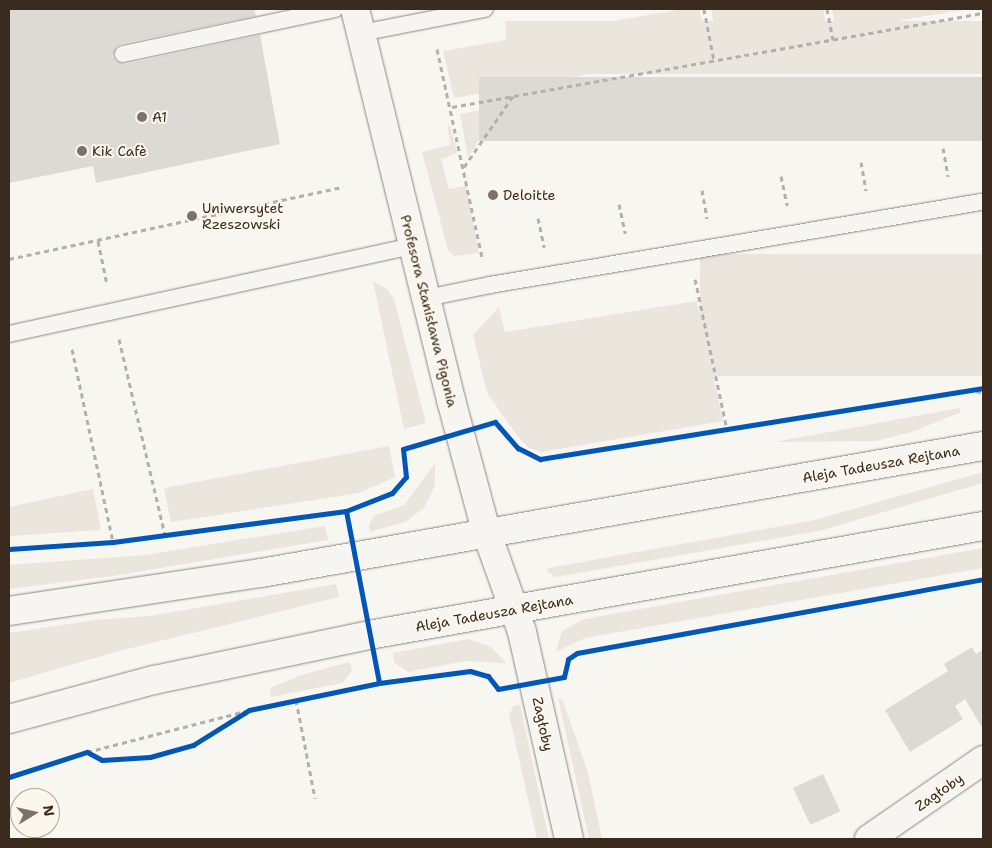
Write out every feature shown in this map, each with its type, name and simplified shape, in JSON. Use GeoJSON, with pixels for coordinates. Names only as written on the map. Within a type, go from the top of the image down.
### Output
{"type":"FeatureCollection","features":[{"type":"Feature","properties":{"kind":"main road","name":"Profesora Stanisława Pigonia"},"geometry":{"type":"LineString","coordinates":[[358,21],[426,298],[487,534],[514,609]]}},
{"type":"Feature","properties":{"kind":"main road","name":"Aleja Tadeusza Rejtana"},"geometry":{"type":"LineString","coordinates":[[9,612],[168,589],[983,446]]}},
{"type":"Feature","properties":{"kind":"main road","name":"Aleja Tadeusza Rejtana"},"geometry":{"type":"LineString","coordinates":[[9,719],[154,680],[369,635],[983,526]]}},
{"type":"Feature","properties":{"kind":"main road","name":"Zagłoby"},"geometry":{"type":"LineString","coordinates":[[514,609],[534,682],[568,839]]}},
{"type":"Feature","properties":{"kind":"main road","name":"Zagłoby"},"geometry":{"type":"LineString","coordinates":[[869,839],[983,760]]}},
{"type":"Feature","properties":{"kind":"lane"},"geometry":{"type":"LineString","coordinates":[[123,54],[334,9]]}},
{"type":"Feature","properties":{"kind":"lane"},"geometry":{"type":"LineString","coordinates":[[358,21],[430,20],[485,9]]}},
{"type":"Feature","properties":{"kind":"lane"},"geometry":{"type":"LineString","coordinates":[[426,298],[475,287],[983,202]]}},
{"type":"Feature","properties":{"kind":"lane"},"geometry":{"type":"LineString","coordinates":[[9,334],[414,246]]}},
{"type":"Feature","properties":{"kind":"path"},"geometry":{"type":"LineString","coordinates":[[704,9],[714,61]]}},
{"type":"Feature","properties":{"kind":"path"},"geometry":{"type":"LineString","coordinates":[[827,9],[833,39]]}},
{"type":"Feature","properties":{"kind":"path"},"geometry":{"type":"LineString","coordinates":[[452,107],[983,13]]}},
{"type":"Feature","properties":{"kind":"path"},"geometry":{"type":"LineString","coordinates":[[430,20],[452,107],[483,254],[475,287]]}},
{"type":"Feature","properties":{"kind":"path"},"geometry":{"type":"LineString","coordinates":[[464,167],[514,96]]}},
{"type":"Feature","properties":{"kind":"path"},"geometry":{"type":"LineString","coordinates":[[943,148],[948,177]]}},
{"type":"Feature","properties":{"kind":"path"},"geometry":{"type":"LineString","coordinates":[[861,162],[866,192]]}},
{"type":"Feature","properties":{"kind":"path"},"geometry":{"type":"LineString","coordinates":[[781,176],[787,205]]}},
{"type":"Feature","properties":{"kind":"path"},"geometry":{"type":"LineString","coordinates":[[9,258],[98,241],[344,187]]}},
{"type":"Feature","properties":{"kind":"path"},"geometry":{"type":"LineString","coordinates":[[702,190],[707,219]]}},
{"type":"Feature","properties":{"kind":"path"},"geometry":{"type":"LineString","coordinates":[[619,204],[625,233]]}},
{"type":"Feature","properties":{"kind":"path"},"geometry":{"type":"LineString","coordinates":[[538,218],[544,247]]}},
{"type":"Feature","properties":{"kind":"path"},"geometry":{"type":"LineString","coordinates":[[98,241],[165,535]]}},
{"type":"Feature","properties":{"kind":"path"},"geometry":{"type":"LineString","coordinates":[[690,251],[727,430]]}},
{"type":"Feature","properties":{"kind":"path"},"geometry":{"type":"LineString","coordinates":[[110,340],[119,338]]}},
{"type":"Feature","properties":{"kind":"path"},"geometry":{"type":"LineString","coordinates":[[81,346],[72,348],[113,542]]}},
{"type":"Feature","properties":{"kind":"path"},"geometry":{"type":"LineString","coordinates":[[976,391],[983,388]]}},
{"type":"Feature","properties":{"kind":"path"},"geometry":{"type":"LineString","coordinates":[[976,391],[983,393]]}},
{"type":"Feature","properties":{"kind":"path"},"geometry":{"type":"LineString","coordinates":[[296,700],[316,798]]}},
{"type":"Feature","properties":{"kind":"path"},"geometry":{"type":"LineString","coordinates":[[225,725],[249,710]]}},
{"type":"Feature","properties":{"kind":"path"},"geometry":{"type":"LineString","coordinates":[[87,752],[249,710]]}},
{"type":"Feature","properties":{"kind":"path"},"geometry":{"type":"LineString","coordinates":[[87,752],[94,756]]}},
{"type":"Feature","properties":{"kind":"shaded area"},"geometry":{"type":"Polygon","coordinates":[[[682,9],[699,9],[709,53],[454,98],[443,51],[682,9]]]}},
{"type":"Feature","properties":{"kind":"shaded area"},"geometry":{"type":"Polygon","coordinates":[[[711,9],[823,9],[828,32],[720,51],[711,9]]]}},
{"type":"Feature","properties":{"kind":"shaded area"},"geometry":{"type":"Polygon","coordinates":[[[832,9],[969,9],[836,31],[832,9]]]}},
{"type":"Feature","properties":{"kind":"shaded area"},"geometry":{"type":"Polygon","coordinates":[[[506,21],[983,21],[983,74],[506,74],[506,21]]]}},
{"type":"Feature","properties":{"kind":"shaded area"},"geometry":{"type":"Polygon","coordinates":[[[502,106],[468,157],[460,114],[502,106]]]}},
{"type":"Feature","properties":{"kind":"shaded area"},"geometry":{"type":"Polygon","coordinates":[[[450,125],[457,153],[441,159],[449,189],[466,186],[479,253],[454,256],[448,250],[422,152],[451,145],[447,127],[450,125]]]}},
{"type":"Feature","properties":{"kind":"shaded area"},"geometry":{"type":"Polygon","coordinates":[[[700,254],[983,254],[983,376],[700,376],[700,254]]]}},
{"type":"Feature","properties":{"kind":"shaded area"},"geometry":{"type":"Polygon","coordinates":[[[373,281],[387,289],[394,299],[426,423],[404,429],[373,281]]]}},
{"type":"Feature","properties":{"kind":"shaded area"},"geometry":{"type":"Polygon","coordinates":[[[697,301],[723,421],[541,452],[529,448],[519,438],[487,393],[473,335],[499,307],[505,332],[697,301]]]}},
{"type":"Feature","properties":{"kind":"shaded area"},"geometry":{"type":"Polygon","coordinates":[[[959,408],[961,412],[912,432],[876,441],[775,442],[959,408]]]}},
{"type":"Feature","properties":{"kind":"shaded area"},"geometry":{"type":"Polygon","coordinates":[[[389,446],[395,477],[359,493],[171,522],[164,488],[389,446]]]}},
{"type":"Feature","properties":{"kind":"shaded area"},"geometry":{"type":"Polygon","coordinates":[[[435,463],[435,485],[424,508],[405,522],[370,532],[369,525],[374,516],[404,505],[435,463]]]}},
{"type":"Feature","properties":{"kind":"shaded area"},"geometry":{"type":"Polygon","coordinates":[[[983,472],[983,483],[819,531],[556,577],[547,571],[548,568],[815,520],[983,472]]]}},
{"type":"Feature","properties":{"kind":"shaded area"},"geometry":{"type":"Polygon","coordinates":[[[93,489],[101,530],[9,536],[9,507],[93,489]]]}},
{"type":"Feature","properties":{"kind":"shaded area"},"geometry":{"type":"Polygon","coordinates":[[[325,526],[328,540],[113,576],[9,589],[9,565],[145,555],[325,526]]]}},
{"type":"Feature","properties":{"kind":"shaded area"},"geometry":{"type":"Polygon","coordinates":[[[983,548],[983,568],[585,638],[556,652],[562,631],[584,619],[983,548]]]}},
{"type":"Feature","properties":{"kind":"shaded area"},"geometry":{"type":"Polygon","coordinates":[[[336,584],[339,597],[115,652],[9,683],[9,633],[95,620],[150,616],[336,584]]]}},
{"type":"Feature","properties":{"kind":"shaded area"},"geometry":{"type":"Polygon","coordinates":[[[468,639],[491,647],[506,663],[466,661],[408,672],[394,662],[393,653],[468,639]]]}},
{"type":"Feature","properties":{"kind":"shaded area"},"geometry":{"type":"Polygon","coordinates":[[[350,662],[352,671],[342,683],[271,697],[270,688],[301,675],[350,662]]]}},
{"type":"Feature","properties":{"kind":"shaded area"},"geometry":{"type":"Polygon","coordinates":[[[558,698],[563,701],[588,773],[602,839],[589,839],[558,698]]]}},
{"type":"Feature","properties":{"kind":"shaded area"},"geometry":{"type":"Polygon","coordinates":[[[520,705],[549,839],[537,839],[509,714],[514,706],[520,705]]]}},
{"type":"Feature","properties":{"kind":"building","name":"A1"},"geometry":{"type":"Polygon","coordinates":[[[9,9],[254,9],[256,16],[121,44],[116,47],[113,56],[116,61],[125,64],[260,35],[280,144],[96,183],[93,166],[9,183],[9,9]]]}},
{"type":"Feature","properties":{"kind":"building"},"geometry":{"type":"Polygon","coordinates":[[[479,77],[983,77],[983,141],[479,141],[479,77]]]}},
{"type":"Feature","properties":{"kind":"building"},"geometry":{"type":"Polygon","coordinates":[[[972,647],[976,654],[983,650],[983,729],[965,699],[955,706],[963,719],[910,752],[885,710],[948,671],[944,664],[972,647]]]}},
{"type":"Feature","properties":{"kind":"building"},"geometry":{"type":"Polygon","coordinates":[[[823,774],[840,811],[810,825],[793,788],[823,774]]]}},
{"type":"Feature","properties":{"kind":"cycle path"},"geometry":{"type":"LineString","coordinates":[[9,549],[113,542],[346,511],[392,493],[406,477],[403,449],[495,422],[518,448],[540,459],[983,388]]}},
{"type":"Feature","properties":{"kind":"cycle path"},"geometry":{"type":"LineString","coordinates":[[346,511],[379,683]]}},
{"type":"Feature","properties":{"kind":"cycle path"},"geometry":{"type":"LineString","coordinates":[[9,777],[87,752],[102,760],[150,757],[193,745],[249,710],[379,683],[470,671],[488,676],[498,689],[564,677],[568,659],[577,653],[983,579]]}},
{"type":"Feature","properties":{"kind":"place","name":"A1"},"geometry":{"type":"Point","coordinates":[142,117]}},
{"type":"Feature","properties":{"kind":"place","name":"Kik Cafè"},"geometry":{"type":"Point","coordinates":[82,151]}},
{"type":"Feature","properties":{"kind":"place","name":"Deloitte"},"geometry":{"type":"Point","coordinates":[493,195]}},
{"type":"Feature","properties":{"kind":"place","name":"Uniwersytet Rzeszowski"},"geometry":{"type":"Point","coordinates":[192,216]}}]}
